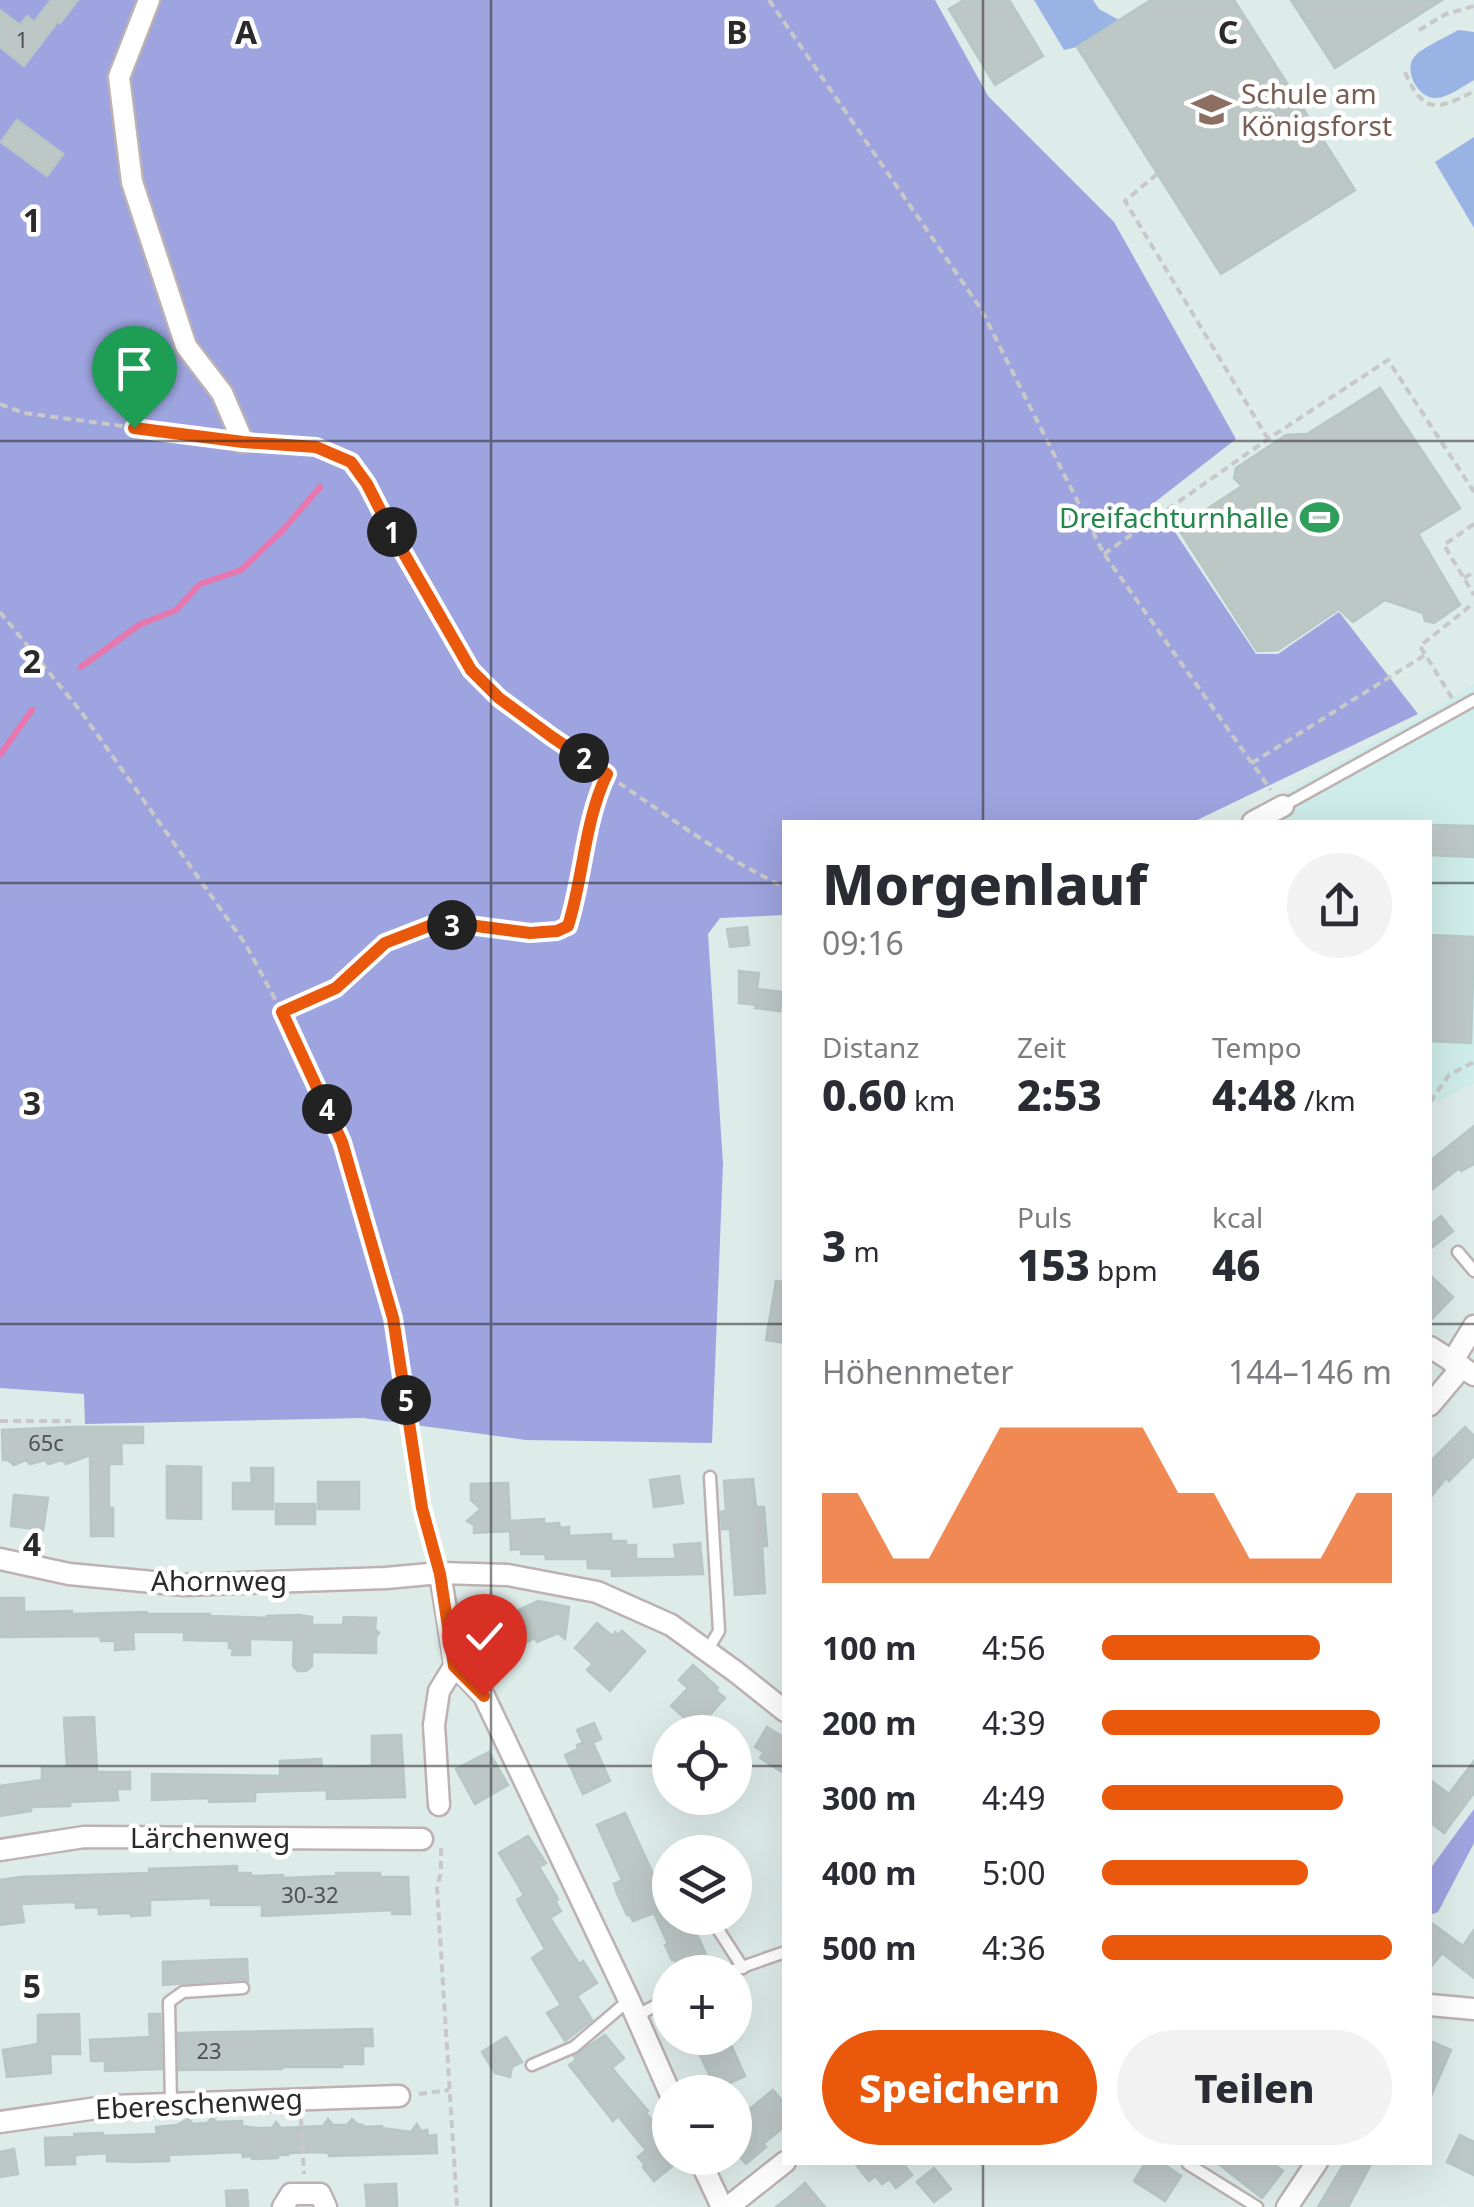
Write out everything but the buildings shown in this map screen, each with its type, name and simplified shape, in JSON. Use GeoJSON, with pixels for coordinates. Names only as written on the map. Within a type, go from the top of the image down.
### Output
{"type":"FeatureCollection","features":[{"type":"Feature","properties":{"kind":"street"},"geometry":{"type":"LineString","coordinates":[[149,0],[120,77],[132,182],[186,346],[222,393],[243,442]]}},
{"type":"Feature","properties":{"kind":"street"},"geometry":{"type":"LineString","coordinates":[[1257,820],[1282,806]]}},
{"type":"Feature","properties":{"kind":"street"},"geometry":{"type":"LineString","coordinates":[[1432,1403],[1463,1368],[1474,1326]]}},
{"type":"Feature","properties":{"kind":"street"},"geometry":{"type":"LineString","coordinates":[[1432,1348],[1463,1368]]}},
{"type":"Feature","properties":{"kind":"street","name":"Ahornweg"},"geometry":{"type":"LineString","coordinates":[[0,1560],[69,1574],[184,1585],[440,1574],[508,1576],[597,1592],[672,1625],[782,1709]]}},
{"type":"Feature","properties":{"kind":"street"},"geometry":{"type":"LineString","coordinates":[[440,1574],[454,1666],[484,1696],[662,2075]]}},
{"type":"Feature","properties":{"kind":"street"},"geometry":{"type":"LineString","coordinates":[[438,1805],[434,1725],[439,1691],[454,1666]]}},
{"type":"Feature","properties":{"kind":"street","name":"Lärchenweg"},"geometry":{"type":"LineString","coordinates":[[0,1850],[84,1837],[422,1839]]}},
{"type":"Feature","properties":{"kind":"street"},"geometry":{"type":"LineString","coordinates":[[1432,2005],[1474,2009]]}},
{"type":"Feature","properties":{"kind":"street","name":"Ebereschenweg"},"geometry":{"type":"LineString","coordinates":[[0,2122],[111,2106],[399,2096]]}},
{"type":"Feature","properties":{"kind":"street"},"geometry":{"type":"LineString","coordinates":[[708,2175],[726,2207],[782,2164]]}},
{"type":"Feature","properties":{"kind":"street"},"geometry":{"type":"LineString","coordinates":[[1287,2207],[1314,2165]]}},
{"type":"Feature","properties":{"kind":"street"},"geometry":{"type":"LineString","coordinates":[[283,2207],[291,2194],[320,2194],[326,2207]]}},
{"type":"Feature","properties":{"kind":"lane"},"geometry":{"type":"LineString","coordinates":[[1282,806],[1474,700]]}},
{"type":"Feature","properties":{"kind":"lane"},"geometry":{"type":"LineString","coordinates":[[1458,1252],[1474,1271]]}},
{"type":"Feature","properties":{"kind":"lane"},"geometry":{"type":"LineString","coordinates":[[707,1651],[719,1631],[710,1477]]}},
{"type":"Feature","properties":{"kind":"lane"},"geometry":{"type":"LineString","coordinates":[[752,1965],[782,1953]]}},
{"type":"Feature","properties":{"kind":"lane"},"geometry":{"type":"LineString","coordinates":[[172,2103],[169,2002],[183,1992],[243,1988]]}},
{"type":"Feature","properties":{"kind":"lane"},"geometry":{"type":"LineString","coordinates":[[532,2065],[574,2047],[632,2008],[652,2003]]}},
{"type":"Feature","properties":{"kind":"lane"},"geometry":{"type":"LineString","coordinates":[[1190,2165],[1257,2207]]}},
{"type":"Feature","properties":{"kind":"path"},"geometry":{"type":"LineString","coordinates":[[769,0],[981,310],[1104,554],[1282,806]]}},
{"type":"Feature","properties":{"kind":"path"},"geometry":{"type":"LineString","coordinates":[[1419,30],[1446,14],[1474,6]]}},
{"type":"Feature","properties":{"kind":"path"},"geometry":{"type":"LineString","coordinates":[[1405,72],[1424,103],[1440,106],[1474,92]]}},
{"type":"Feature","properties":{"kind":"path"},"geometry":{"type":"LineString","coordinates":[[1158,174],[1125,201],[1268,439]]}},
{"type":"Feature","properties":{"kind":"path"},"geometry":{"type":"LineString","coordinates":[[1104,554],[1388,360],[1474,492]]}},
{"type":"Feature","properties":{"kind":"path"},"geometry":{"type":"LineString","coordinates":[[0,404],[24,413],[243,442],[316,447],[351,462],[471,670],[499,698],[737,862],[782,886]]}},
{"type":"Feature","properties":{"kind":"path"},"geometry":{"type":"LineString","coordinates":[[1474,524],[1444,544],[1474,595]]}},
{"type":"Feature","properties":{"kind":"path"},"geometry":{"type":"LineString","coordinates":[[1464,578],[1474,572]]}},
{"type":"Feature","properties":{"kind":"path"},"geometry":{"type":"LineString","coordinates":[[1458,710],[1420,646],[1474,603]]}},
{"type":"Feature","properties":{"kind":"path"},"geometry":{"type":"LineString","coordinates":[[0,612],[82,714],[246,945],[282,1012],[342,1142],[393,1318],[422,1508],[440,1574]]}},
{"type":"Feature","properties":{"kind":"path"},"geometry":{"type":"LineString","coordinates":[[1252,763],[1425,655]]}},
{"type":"Feature","properties":{"kind":"path"},"geometry":{"type":"LineString","coordinates":[[282,1012],[336,988],[385,943],[429,926],[461,924],[530,933],[568,926],[595,798],[607,774]]}},
{"type":"Feature","properties":{"kind":"path"},"geometry":{"type":"LineString","coordinates":[[1432,1099],[1449,1075],[1474,1062]]}},
{"type":"Feature","properties":{"kind":"path"},"geometry":{"type":"LineString","coordinates":[[0,1421],[71,1421]]}},
{"type":"Feature","properties":{"kind":"path"},"geometry":{"type":"LineString","coordinates":[[437,1888],[457,2207]]}},
{"type":"Feature","properties":{"kind":"path"},"geometry":{"type":"LineString","coordinates":[[399,2096],[450,2090]]}},
{"type":"Feature","properties":{"kind":"path"},"geometry":{"type":"LineString","coordinates":[[300,2099],[305,2194]]}},
{"type":"Feature","properties":{"kind":"shaded area"},"geometry":{"type":"Polygon","coordinates":[[[0,0],[935,0],[988,96],[1114,222],[1236,439],[1155,502],[1256,654],[1278,654],[1339,612],[1418,714],[1197,820],[782,820],[782,915],[720,918],[708,934],[723,1164],[712,1443],[526,1440],[363,1418],[85,1424],[84,1394],[0,1388],[0,0]]]}},
{"type":"Feature","properties":{"kind":"shaded area"},"geometry":{"type":"Polygon","coordinates":[[[1034,0],[1093,0],[1099,9],[1119,20],[1077,47],[1064,50],[1034,0]]]}},
{"type":"Feature","properties":{"kind":"shaded area"},"geometry":{"type":"Polygon","coordinates":[[[1458,30],[1474,32],[1474,80],[1446,96],[1430,97],[1414,83],[1411,62],[1424,49],[1458,30]]]}},
{"type":"Feature","properties":{"kind":"shaded area"},"geometry":{"type":"Polygon","coordinates":[[[1474,137],[1474,228],[1435,162],[1474,137]]]}},
{"type":"Feature","properties":{"kind":"shaded area"},"geometry":{"type":"Polygon","coordinates":[[[1474,684],[1474,1084],[1432,1103],[1432,820],[1271,820],[1287,811],[1280,795],[1474,684]]]}},
{"type":"Feature","properties":{"kind":"shaded area"},"geometry":{"type":"Polygon","coordinates":[[[1474,1809],[1474,1843],[1438,1912],[1432,1914],[1432,1866],[1474,1809]]]}},
{"type":"Feature","properties":{"kind":"waterway"},"geometry":{"type":"LineString","coordinates":[[81,667],[139,625],[176,610],[200,584],[241,570],[320,487]]}},
{"type":"Feature","properties":{"kind":"waterway"},"geometry":{"type":"LineString","coordinates":[[0,755],[32,710]]}},
{"type":"Feature","properties":{"kind":"place","name":"Schule am Königsforst"},"geometry":{"type":"Point","coordinates":[1211,110]}},
{"type":"Feature","properties":{"kind":"place","name":"Dreifachturnhalle"},"geometry":{"type":"Point","coordinates":[1319,518]}},
{"type":"Feature","properties":{"kind":"route"},"geometry":{"type":"LineString","coordinates":[[134,428],[316,447],[351,462],[471,670],[499,698],[607,774],[595,798],[568,926],[530,933],[461,924],[429,926],[385,943],[336,988],[282,1012],[342,1142],[393,1318],[422,1508],[440,1574],[454,1666],[484,1696]]}}]}
